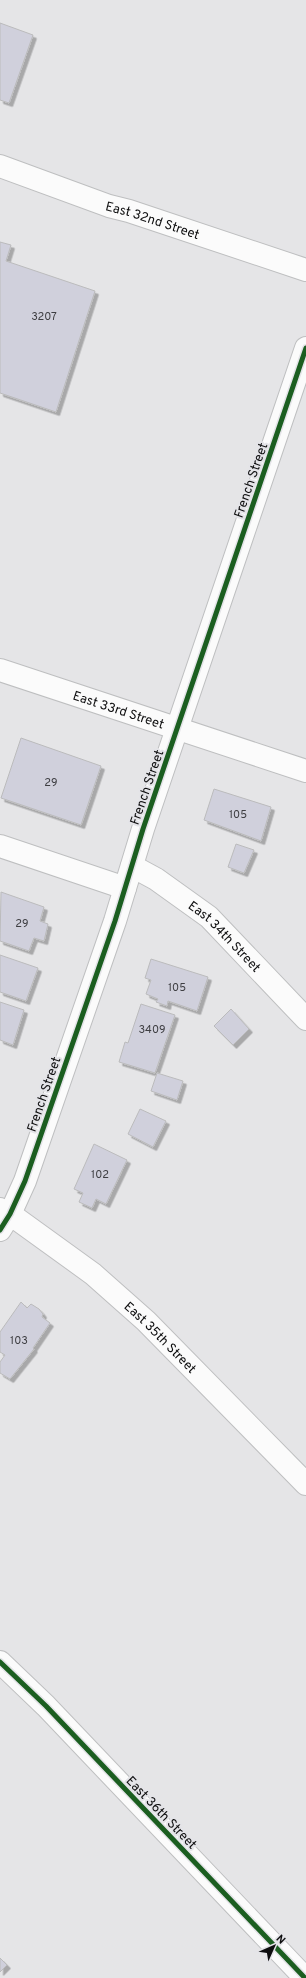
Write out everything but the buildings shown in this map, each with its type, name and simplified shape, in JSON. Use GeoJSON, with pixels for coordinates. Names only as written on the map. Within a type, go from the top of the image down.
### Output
{"type":"FeatureCollection","features":[{"type":"Feature","properties":{"kind":"street","name":"East 32nd Street"},"geometry":{"type":"LineString","coordinates":[[0,166],[109,206],[129,211],[306,270]]}},
{"type":"Feature","properties":{"kind":"street","name":"French Street"},"geometry":{"type":"LineString","coordinates":[[3,1218],[25,1181],[306,348]]}},
{"type":"Feature","properties":{"kind":"street","name":"East 33rd Street"},"geometry":{"type":"LineString","coordinates":[[0,670],[178,728],[306,772]]}},
{"type":"Feature","properties":{"kind":"street"},"geometry":{"type":"LineString","coordinates":[[0,846],[125,888]]}},
{"type":"Feature","properties":{"kind":"street","name":"East 34th Street"},"geometry":{"type":"LineString","coordinates":[[132,866],[156,880],[209,917],[306,1019]]}},
{"type":"Feature","properties":{"kind":"street","name":"East 35th Street"},"geometry":{"type":"LineString","coordinates":[[3,1218],[93,1274],[146,1321],[306,1484]]}},
{"type":"Feature","properties":{"kind":"street","name":"East 36th Street"},"geometry":{"type":"LineString","coordinates":[[0,1662],[46,1706],[306,1978]]}},
{"type":"Feature","properties":{"kind":"cycle path"},"geometry":{"type":"LineString","coordinates":[[0,1230],[10,1214],[25,1181],[115,921],[143,829],[306,348]]}},
{"type":"Feature","properties":{"kind":"cycle path"},"geometry":{"type":"LineString","coordinates":[[0,1662],[46,1706],[305,1978]]}}]}
